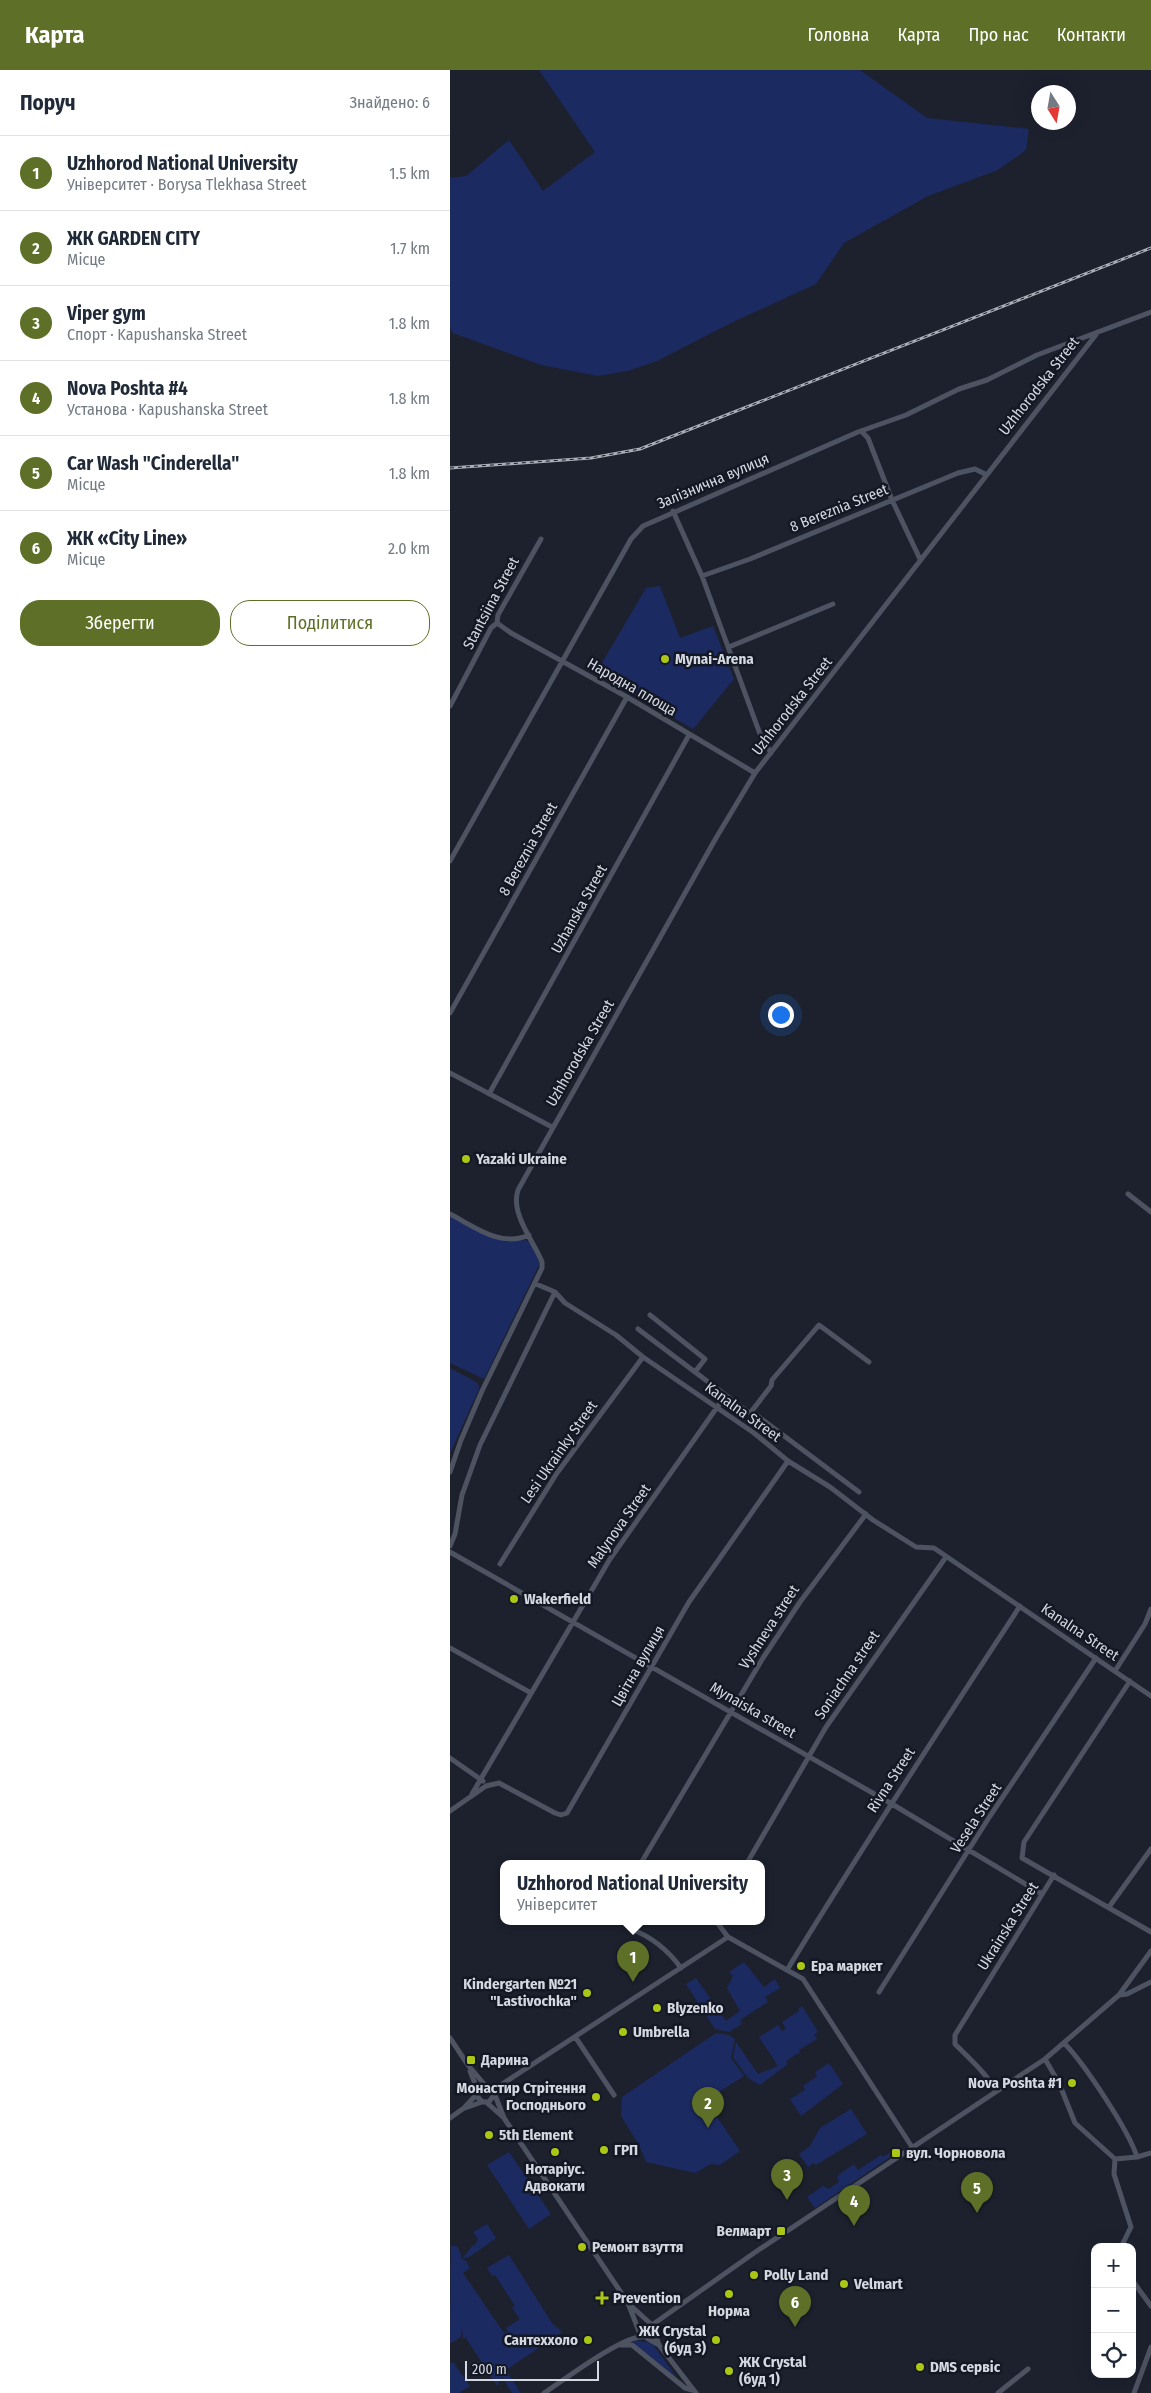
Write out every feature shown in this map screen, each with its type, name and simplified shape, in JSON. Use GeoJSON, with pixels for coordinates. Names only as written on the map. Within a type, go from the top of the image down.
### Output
{"type":"FeatureCollection","features":[{"type":"Feature","properties":{"kind":"street","name":"Залізнична вулиця"},"geometry":{"type":"LineString","coordinates":[[450,861],[561,660],[636,532],[650,521],[889,420],[906,415],[959,389],[987,380],[1037,355],[1151,312]]}},
{"type":"Feature","properties":{"kind":"street","name":"Uzhhorodska Street"},"geometry":{"type":"LineString","coordinates":[[450,1472],[461,1440],[482,1391],[536,1284],[542,1262],[521,1218],[516,1196],[552,1127],[716,838],[755,774],[1098,332]]}},
{"type":"Feature","properties":{"kind":"street"},"geometry":{"type":"LineString","coordinates":[[862,432],[868,438],[892,500],[920,559]]}},
{"type":"Feature","properties":{"kind":"street","name":"8 Bereznia Street"},"geometry":{"type":"LineString","coordinates":[[702,576],[750,559],[968,470],[975,469],[986,474]]}},
{"type":"Feature","properties":{"kind":"street"},"geometry":{"type":"LineString","coordinates":[[674,511],[702,576],[760,734],[771,753]]}},
{"type":"Feature","properties":{"kind":"street","name":"Stantsiina Street"},"geometry":{"type":"LineString","coordinates":[[450,706],[491,628],[497,622],[498,615],[506,599],[541,539]]}},
{"type":"Feature","properties":{"kind":"street"},"geometry":{"type":"LineString","coordinates":[[728,647],[833,604]]}},
{"type":"Feature","properties":{"kind":"street","name":"Народна площа"},"geometry":{"type":"LineString","coordinates":[[497,622],[511,633],[627,697],[755,774]]}},
{"type":"Feature","properties":{"kind":"street","name":"8 Bereznia Street"},"geometry":{"type":"LineString","coordinates":[[450,1013],[627,697]]}},
{"type":"Feature","properties":{"kind":"street","name":"Uzhanska Street"},"geometry":{"type":"LineString","coordinates":[[488,1094],[689,735]]}},
{"type":"Feature","properties":{"kind":"street"},"geometry":{"type":"LineString","coordinates":[[450,1073],[552,1127]]}},
{"type":"Feature","properties":{"kind":"street"},"geometry":{"type":"LineString","coordinates":[[1128,1194],[1151,1212]]}},
{"type":"Feature","properties":{"kind":"street"},"geometry":{"type":"LineString","coordinates":[[450,1214],[484,1232],[506,1240],[514,1240],[529,1235]]}},
{"type":"Feature","properties":{"kind":"street","name":"Kanalna Street"},"geometry":{"type":"LineString","coordinates":[[536,1284],[555,1292],[565,1302],[616,1334],[643,1357],[754,1433],[788,1461],[830,1487],[909,1543],[916,1546],[934,1548],[1151,1696]]}},
{"type":"Feature","properties":{"kind":"street"},"geometry":{"type":"LineString","coordinates":[[450,1546],[455,1534],[462,1495],[480,1444],[555,1292]]}},
{"type":"Feature","properties":{"kind":"street"},"geometry":{"type":"LineString","coordinates":[[650,1315],[705,1358],[695,1372]]}},
{"type":"Feature","properties":{"kind":"street"},"geometry":{"type":"LineString","coordinates":[[752,1412],[772,1380],[819,1326],[869,1362]]}},
{"type":"Feature","properties":{"kind":"street"},"geometry":{"type":"LineString","coordinates":[[638,1329],[726,1396],[748,1412],[752,1412],[859,1492]]}},
{"type":"Feature","properties":{"kind":"street","name":"Lesi Ukrainky Street"},"geometry":{"type":"LineString","coordinates":[[500,1564],[558,1473],[643,1357]]}},
{"type":"Feature","properties":{"kind":"street","name":"Malynova Street"},"geometry":{"type":"LineString","coordinates":[[471,1796],[610,1560],[726,1396]]}},
{"type":"Feature","properties":{"kind":"street","name":"Цвітна вулиця"},"geometry":{"type":"LineString","coordinates":[[486,1786],[494,1783],[504,1784],[555,1813],[561,1815],[567,1813],[689,1602],[788,1461]]}},
{"type":"Feature","properties":{"kind":"street","name":"Vyshneva street"},"geometry":{"type":"LineString","coordinates":[[643,1860],[763,1658],[800,1602],[866,1514]]}},
{"type":"Feature","properties":{"kind":"street","name":"Mynaiska street"},"geometry":{"type":"LineString","coordinates":[[450,1552],[892,1804],[1042,1894]]}},
{"type":"Feature","properties":{"kind":"street","name":"Soniachna street"},"geometry":{"type":"LineString","coordinates":[[749,1860],[810,1758],[826,1727],[946,1557]]}},
{"type":"Feature","properties":{"kind":"street","name":"Rivna Street"},"geometry":{"type":"LineString","coordinates":[[788,1970],[892,1804],[1020,1606]]}},
{"type":"Feature","properties":{"kind":"street"},"geometry":{"type":"LineString","coordinates":[[1115,1671],[1145,1624],[1151,1609]]}},
{"type":"Feature","properties":{"kind":"street"},"geometry":{"type":"LineString","coordinates":[[450,1648],[531,1692]]}},
{"type":"Feature","properties":{"kind":"street","name":"Vesela Street"},"geometry":{"type":"LineString","coordinates":[[879,1992],[1096,1658]]}},
{"type":"Feature","properties":{"kind":"street","name":"Ukrainska Street"},"geometry":{"type":"LineString","coordinates":[[996,2091],[975,2063],[955,2044],[955,2034],[1054,1876],[1022,1858],[1024,1842],[1130,1681]]}},
{"type":"Feature","properties":{"kind":"street"},"geometry":{"type":"LineString","coordinates":[[450,1758],[481,1779],[486,1786],[450,1811]]}},
{"type":"Feature","properties":{"kind":"street"},"geometry":{"type":"LineString","coordinates":[[1109,1907],[1151,1850]]}},
{"type":"Feature","properties":{"kind":"street"},"geometry":{"type":"LineString","coordinates":[[1054,1876],[1151,1932]]}},
{"type":"Feature","properties":{"kind":"street"},"geometry":{"type":"LineString","coordinates":[[631,1925],[631,1929],[656,1941],[672,1955],[681,1968]]}},
{"type":"Feature","properties":{"kind":"street"},"geometry":{"type":"LineString","coordinates":[[719,1925],[728,1937],[803,1979],[912,2147]]}},
{"type":"Feature","properties":{"kind":"street"},"geometry":{"type":"LineString","coordinates":[[464,2108],[491,2100],[494,2093],[728,1937]]}},
{"type":"Feature","properties":{"kind":"street"},"geometry":{"type":"LineString","coordinates":[[614,2347],[638,2326],[650,2325],[754,2253],[1046,2059],[1119,1995],[1151,1951]]}},
{"type":"Feature","properties":{"kind":"street"},"geometry":{"type":"LineString","coordinates":[[1119,1995],[1127,1994],[1151,1982]]}},
{"type":"Feature","properties":{"kind":"street"},"geometry":{"type":"LineString","coordinates":[[450,2038],[468,2065],[494,2093],[504,2118],[628,2303],[638,2326],[638,2332],[660,2345]]}},
{"type":"Feature","properties":{"kind":"street"},"geometry":{"type":"LineString","coordinates":[[576,2038],[614,2095]]}},
{"type":"Feature","properties":{"kind":"street"},"geometry":{"type":"LineString","coordinates":[[1064,2043],[1078,2059],[1104,2098],[1132,2143],[1137,2157]]}},
{"type":"Feature","properties":{"kind":"street"},"geometry":{"type":"LineString","coordinates":[[1046,2059],[1060,2083],[1074,2123],[1115,2159],[1137,2157],[1151,2153]]}},
{"type":"Feature","properties":{"kind":"street"},"geometry":{"type":"LineString","coordinates":[[468,2065],[477,2092],[484,2102],[504,2118]]}},
{"type":"Feature","properties":{"kind":"street"},"geometry":{"type":"LineString","coordinates":[[450,2118],[464,2108],[483,2086],[488,2086]]}},
{"type":"Feature","properties":{"kind":"street"},"geometry":{"type":"LineString","coordinates":[[1115,2159],[1114,2174],[1131,2227],[1123,2243]]}},
{"type":"Feature","properties":{"kind":"street"},"geometry":{"type":"LineString","coordinates":[[1136,2285],[1151,2306]]}},
{"type":"Feature","properties":{"kind":"street"},"geometry":{"type":"LineString","coordinates":[[628,2303],[650,2325],[660,2345],[694,2392]]}},
{"type":"Feature","properties":{"kind":"street"},"geometry":{"type":"LineString","coordinates":[[544,2393],[614,2347],[631,2338],[651,2335],[650,2325]]}},
{"type":"Feature","properties":{"kind":"street"},"geometry":{"type":"LineString","coordinates":[[631,2338],[630,2342],[632,2345],[665,2373],[685,2388],[694,2392]]}},
{"type":"Feature","properties":{"kind":"street"},"geometry":{"type":"LineString","coordinates":[[614,2347],[632,2345]]}},
{"type":"Feature","properties":{"kind":"street"},"geometry":{"type":"LineString","coordinates":[[1134,2393],[1151,2347]]}},
{"type":"Feature","properties":{"kind":"street"},"geometry":{"type":"LineString","coordinates":[[998,2393],[1028,2369]]}},
{"type":"Feature","properties":{"kind":"shaded area"},"geometry":{"type":"Polygon","coordinates":[[[539,70],[860,70],[927,118],[1029,129],[1026,150],[998,170],[928,196],[844,243],[816,284],[735,321],[657,361],[628,371],[598,376],[541,365],[453,333],[450,328],[450,178],[466,176],[509,140],[543,191],[595,152],[539,70]]]}},
{"type":"Feature","properties":{"kind":"shaded area","name":"Mynai-Arena"},"geometry":{"type":"Polygon","coordinates":[[[660,586],[680,638],[713,626],[734,679],[693,729],[596,673],[646,588],[660,586]]]}},
{"type":"Feature","properties":{"kind":"shaded area"},"geometry":{"type":"Polygon","coordinates":[[[450,1215],[483,1233],[506,1242],[526,1240],[537,1255],[539,1265],[484,1379],[450,1363],[450,1215]]]}},
{"type":"Feature","properties":{"kind":"shaded area"},"geometry":{"type":"Polygon","coordinates":[[[450,1368],[478,1383],[479,1389],[450,1453],[450,1368]]]}},
{"type":"Feature","properties":{"kind":"shaded area"},"geometry":{"type":"Polygon","coordinates":[[[744,1962],[764,1987],[775,1979],[780,1988],[765,1997],[768,2002],[740,2020],[742,2024],[729,2032],[715,2029],[686,1984],[696,1978],[726,2021],[740,2011],[727,1988],[733,1976],[729,1972],[744,1962]]]}},
{"type":"Feature","properties":{"kind":"shaded area"},"geometry":{"type":"Polygon","coordinates":[[[802,2006],[818,2032],[814,2035],[817,2039],[799,2050],[800,2052],[786,2061],[788,2064],[760,2085],[748,2078],[733,2057],[736,2042],[758,2074],[778,2066],[759,2037],[778,2025],[782,2031],[786,2029],[782,2022],[799,2011],[798,2009],[802,2006]]]}},
{"type":"Feature","properties":{"kind":"shaded area"},"geometry":{"type":"Polygon","coordinates":[[[716,2033],[729,2035],[735,2039],[731,2058],[744,2076],[714,2095],[709,2105],[740,2151],[720,2165],[711,2164],[695,2173],[646,2162],[639,2145],[621,2116],[622,2097],[716,2033]]]}},
{"type":"Feature","properties":{"kind":"shaded area"},"geometry":{"type":"Polygon","coordinates":[[[829,2063],[843,2084],[801,2116],[790,2099],[805,2090],[803,2086],[817,2076],[815,2072],[829,2063]]]}},
{"type":"Feature","properties":{"kind":"shaded area"},"geometry":{"type":"Polygon","coordinates":[[[851,2109],[867,2134],[816,2165],[814,2163],[808,2167],[799,2154],[810,2146],[820,2128],[851,2109]]]}},
{"type":"Feature","properties":{"kind":"shaded area"},"geometry":{"type":"Polygon","coordinates":[[[509,2152],[551,2214],[529,2229],[487,2165],[509,2152]]]}},
{"type":"Feature","properties":{"kind":"shaded area"},"geometry":{"type":"Polygon","coordinates":[[[891,2152],[893,2155],[815,2208],[807,2197],[823,2186],[829,2189],[839,2182],[837,2176],[854,2164],[858,2170],[881,2155],[883,2157],[891,2152]]]}},
{"type":"Feature","properties":{"kind":"shaded area"},"geometry":{"type":"Polygon","coordinates":[[[487,2224],[496,2238],[471,2256],[462,2259],[478,2239],[473,2232],[487,2224]]]}},
{"type":"Feature","properties":{"kind":"shaded area"},"geometry":{"type":"Polygon","coordinates":[[[451,2246],[457,2246],[461,2259],[466,2261],[470,2268],[463,2273],[504,2333],[508,2331],[506,2328],[520,2319],[512,2308],[515,2306],[495,2275],[492,2276],[487,2268],[509,2255],[552,2323],[562,2332],[506,2370],[521,2393],[512,2393],[502,2377],[497,2386],[466,2338],[463,2338],[462,2327],[461,2337],[450,2342],[451,2246]]]}},
{"type":"Feature","properties":{"kind":"shaded area"},"geometry":{"type":"Polygon","coordinates":[[[634,2340],[652,2343],[677,2378],[634,2344],[634,2340]]]}},
{"type":"Feature","properties":{"kind":"shaded area"},"geometry":{"type":"Polygon","coordinates":[[[453,2362],[470,2386],[459,2393],[450,2393],[450,2364],[453,2362]]]}},
{"type":"Feature","properties":{"kind":"railway"},"geometry":{"type":"LineString","coordinates":[[450,468],[591,458],[640,449],[1151,248]]}},
{"type":"Feature","properties":{"kind":"place","name":"Mynai-Arena"},"geometry":{"type":"Point","coordinates":[665,659]}},
{"type":"Feature","properties":{"kind":"place","name":"Yazaki Ukraine"},"geometry":{"type":"Point","coordinates":[466,1159]}},
{"type":"Feature","properties":{"kind":"place","name":"Wakerfield"},"geometry":{"type":"Point","coordinates":[514,1599]}},
{"type":"Feature","properties":{"kind":"place","name":"Ера маркет"},"geometry":{"type":"Point","coordinates":[801,1966]}},
{"type":"Feature","properties":{"kind":"place","name":"Uzhhorod National University"},"geometry":{"type":"Point","coordinates":[633,1982]}},
{"type":"Feature","properties":{"kind":"place","name":"Kindergarten №21 \"Lastivochka\""},"geometry":{"type":"Point","coordinates":[587,1993]}},
{"type":"Feature","properties":{"kind":"place","name":"Blyzenko"},"geometry":{"type":"Point","coordinates":[657,2008]}},
{"type":"Feature","properties":{"kind":"place","name":"Umbrella"},"geometry":{"type":"Point","coordinates":[623,2032]}},
{"type":"Feature","properties":{"kind":"place","name":"Дарина"},"geometry":{"type":"Point","coordinates":[471,2060]}},
{"type":"Feature","properties":{"kind":"place","name":"Nova Poshta #1"},"geometry":{"type":"Point","coordinates":[1072,2083]}},
{"type":"Feature","properties":{"kind":"place","name":"Монастир Стрітення Господнього"},"geometry":{"type":"Point","coordinates":[596,2097]}},
{"type":"Feature","properties":{"kind":"place","name":"ЖК GARDEN CITY"},"geometry":{"type":"Point","coordinates":[708,2128]}},
{"type":"Feature","properties":{"kind":"place","name":"5th Element"},"geometry":{"type":"Point","coordinates":[489,2135]}},
{"type":"Feature","properties":{"kind":"place","name":"ГРП"},"geometry":{"type":"Point","coordinates":[604,2150]}},
{"type":"Feature","properties":{"kind":"place","name":"Нотаріус. Адвокати"},"geometry":{"type":"Point","coordinates":[555,2152]}},
{"type":"Feature","properties":{"kind":"place","name":"вул. Чорновола"},"geometry":{"type":"Point","coordinates":[896,2153]}},
{"type":"Feature","properties":{"kind":"place","name":"Viper gym"},"geometry":{"type":"Point","coordinates":[787,2200]}},
{"type":"Feature","properties":{"kind":"place","name":"Car Wash \"Cinderella\""},"geometry":{"type":"Point","coordinates":[977,2213]}},
{"type":"Feature","properties":{"kind":"place","name":"Nova Poshta #4"},"geometry":{"type":"Point","coordinates":[854,2226]}},
{"type":"Feature","properties":{"kind":"place","name":"Велмарт"},"geometry":{"type":"Point","coordinates":[781,2231]}},
{"type":"Feature","properties":{"kind":"place","name":"Ремонт взуття"},"geometry":{"type":"Point","coordinates":[582,2247]}},
{"type":"Feature","properties":{"kind":"place","name":"Polly Land"},"geometry":{"type":"Point","coordinates":[754,2275]}},
{"type":"Feature","properties":{"kind":"place","name":"Velmart"},"geometry":{"type":"Point","coordinates":[844,2284]}},
{"type":"Feature","properties":{"kind":"place","name":"Норма"},"geometry":{"type":"Point","coordinates":[729,2294]}},
{"type":"Feature","properties":{"kind":"place","name":"Prevention"},"geometry":{"type":"Point","coordinates":[602,2298]}},
{"type":"Feature","properties":{"kind":"place","name":"ЖК «City Line»"},"geometry":{"type":"Point","coordinates":[795,2327]}},
{"type":"Feature","properties":{"kind":"place","name":"Сантеххоло"},"geometry":{"type":"Point","coordinates":[588,2340]}},
{"type":"Feature","properties":{"kind":"place","name":"ЖК Crystal (буд 3)"},"geometry":{"type":"Point","coordinates":[716,2340]}},
{"type":"Feature","properties":{"kind":"place","name":"DMS сервіс"},"geometry":{"type":"Point","coordinates":[920,2367]}},
{"type":"Feature","properties":{"kind":"place","name":"ЖК Crystal (буд 1)"},"geometry":{"type":"Point","coordinates":[729,2371]}}]}
